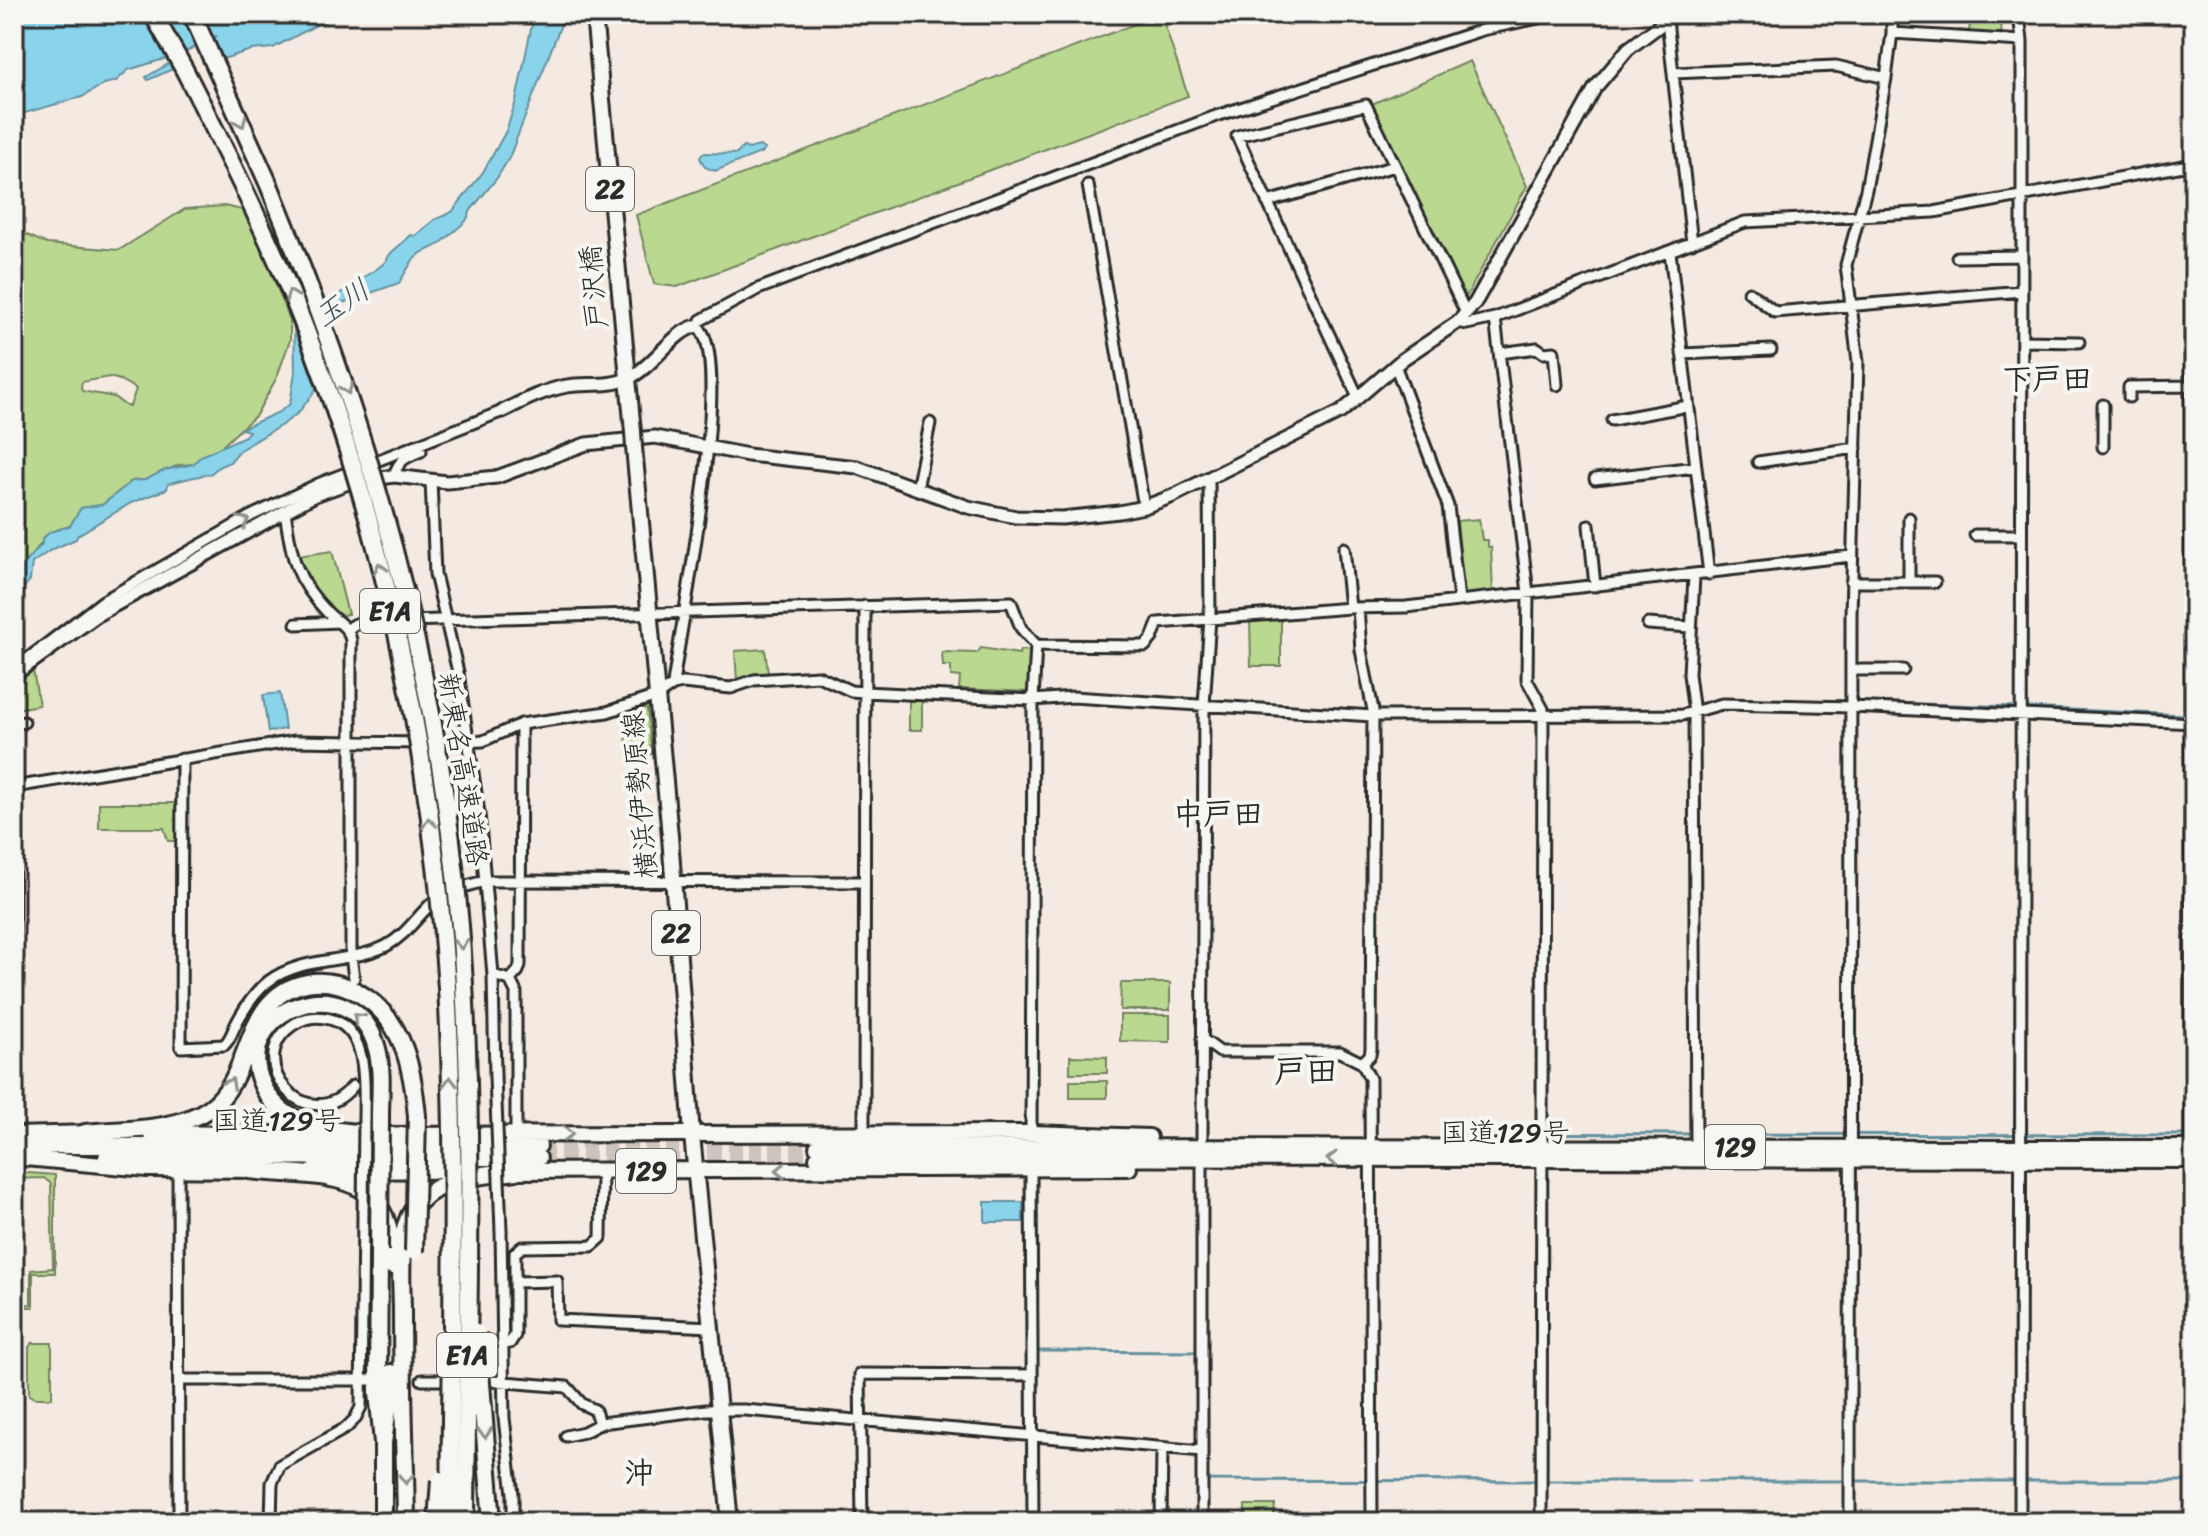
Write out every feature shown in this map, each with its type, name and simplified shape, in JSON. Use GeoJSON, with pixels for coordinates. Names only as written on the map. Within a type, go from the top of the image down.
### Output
{"type":"FeatureCollection","features":[{"type":"Feature","properties":{"kind":"highway","name":"新東名高速道路"},"geometry":{"type":"LineString","coordinates":[[153,14],[259,220],[291,295],[344,442],[385,588],[414,726],[436,875],[447,1000],[451,1188],[450,1522]]}},
{"type":"Feature","properties":{"kind":"highway","name":"新東名高速道路"},"geometry":{"type":"LineString","coordinates":[[192,14],[269,185],[316,301],[365,445],[405,591],[433,725],[455,877],[465,1013],[469,1188],[466,1522]]}},
{"type":"Feature","properties":{"kind":"highway"},"geometry":{"type":"LineString","coordinates":[[85,1133],[174,1124],[212,1107],[227,1090],[253,1028],[272,1001],[285,990],[316,981],[349,988],[366,997],[393,1026],[408,1060],[417,1116],[411,1394],[406,1444]]}},
{"type":"Feature","properties":{"kind":"highway"},"geometry":{"type":"LineString","coordinates":[[376,1135],[317,1127],[281,1111],[263,1086],[259,1078],[259,1048],[275,1018],[287,1008],[318,1001],[347,1008],[361,1018],[378,1050],[372,1118],[379,1251],[378,1392],[383,1443],[383,1522]]}},
{"type":"Feature","properties":{"kind":"highway"},"geometry":{"type":"LineString","coordinates":[[249,1170],[342,1180],[360,1186],[373,1197],[387,1219],[392,1250],[390,1392],[383,1443]]}},
{"type":"Feature","properties":{"kind":"highway"},"geometry":{"type":"LineString","coordinates":[[406,1522],[402,1266],[408,1219],[422,1199],[443,1184],[516,1171]]}},
{"type":"Feature","properties":{"kind":"highway"},"geometry":{"type":"LineString","coordinates":[[437,1522],[451,1188]]}},
{"type":"Feature","properties":{"kind":"highway"},"geometry":{"type":"LineString","coordinates":[[469,1188],[492,1522]]}},
{"type":"Feature","properties":{"kind":"main road","name":"戸沢橋"},"geometry":{"type":"LineString","coordinates":[[594,14],[627,372]]}},
{"type":"Feature","properties":{"kind":"main road","name":"横浜伊勢原線"},"geometry":{"type":"LineString","coordinates":[[627,372],[650,613],[692,1135],[730,1522]]}},
{"type":"Feature","properties":{"kind":"main road","name":"129"},"geometry":{"type":"LineString","coordinates":[[14,1135],[1031,1133],[1202,1138],[1277,1152]]}},
{"type":"Feature","properties":{"kind":"main road","name":"国道129号"},"geometry":{"type":"LineString","coordinates":[[817,1152],[1372,1152],[1695,1138],[1851,1143]]}},
{"type":"Feature","properties":{"kind":"main road","name":"国道129号"},"geometry":{"type":"LineString","coordinates":[[1542,1143],[2191,1145]]}},
{"type":"Feature","properties":{"kind":"main road","name":"国道129号"},"geometry":{"type":"LineString","coordinates":[[14,1146],[539,1152],[14,1157]]}},
{"type":"Feature","properties":{"kind":"main road","name":"129"},"geometry":{"type":"LineString","coordinates":[[14,1157],[147,1169],[1031,1170],[1202,1167],[1277,1152]]}},
{"type":"Feature","properties":{"kind":"street"},"geometry":{"type":"LineString","coordinates":[[14,672],[103,601],[251,516],[318,484],[503,411],[543,392],[647,367],[682,333],[758,289],[1181,128],[1482,30],[1557,14]]}},
{"type":"Feature","properties":{"kind":"street"},"geometry":{"type":"LineString","coordinates":[[1850,1522],[1851,556],[1858,362],[1846,265],[1866,190],[1886,78],[1892,14]]}},
{"type":"Feature","properties":{"kind":"street"},"geometry":{"type":"LineString","coordinates":[[2019,14],[2022,41],[2020,1522]]}},
{"type":"Feature","properties":{"kind":"street"},"geometry":{"type":"LineString","coordinates":[[1671,17],[1673,73],[1692,243]]}},
{"type":"Feature","properties":{"kind":"street"},"geometry":{"type":"LineString","coordinates":[[14,672],[99,614],[315,495],[348,483],[394,476],[460,482],[510,474],[576,447],[609,440],[655,437],[708,448],[857,467],[968,507],[1016,517],[1062,518],[1144,507],[1341,412],[1395,365],[1462,318],[1475,303],[1595,88],[1628,49],[1671,17]]}},
{"type":"Feature","properties":{"kind":"street"},"geometry":{"type":"LineString","coordinates":[[1892,33],[2022,41]]}},
{"type":"Feature","properties":{"kind":"street"},"geometry":{"type":"LineString","coordinates":[[1673,73],[1836,66],[1886,78]]}},
{"type":"Feature","properties":{"kind":"street"},"geometry":{"type":"LineString","coordinates":[[1358,397],[1237,136],[1366,105],[1467,324],[1495,318],[1745,222],[1934,212],[2193,165]]}},
{"type":"Feature","properties":{"kind":"street"},"geometry":{"type":"LineString","coordinates":[[2191,1145],[2194,154]]}},
{"type":"Feature","properties":{"kind":"street"},"geometry":{"type":"LineString","coordinates":[[1267,202],[1395,166]]}},
{"type":"Feature","properties":{"kind":"street"},"geometry":{"type":"LineString","coordinates":[[1088,185],[1144,507]]}},
{"type":"Feature","properties":{"kind":"street"},"geometry":{"type":"LineString","coordinates":[[1670,252],[1709,574]]}},
{"type":"Feature","properties":{"kind":"street"},"geometry":{"type":"LineString","coordinates":[[1963,254],[2022,256]]}},
{"type":"Feature","properties":{"kind":"street"},"geometry":{"type":"LineString","coordinates":[[1749,292],[1775,312],[2022,291]]}},
{"type":"Feature","properties":{"kind":"street"},"geometry":{"type":"LineString","coordinates":[[1495,318],[1528,593],[1527,680],[1542,704],[1543,715],[1541,1522]]}},
{"type":"Feature","properties":{"kind":"street"},"geometry":{"type":"LineString","coordinates":[[673,685],[708,448],[710,374],[705,335],[699,323]]}},
{"type":"Feature","properties":{"kind":"street"},"geometry":{"type":"LineString","coordinates":[[2022,341],[2073,345]]}},
{"type":"Feature","properties":{"kind":"street"},"geometry":{"type":"LineString","coordinates":[[1500,353],[1537,348],[1544,353],[1558,351],[1557,385]]}},
{"type":"Feature","properties":{"kind":"street"},"geometry":{"type":"LineString","coordinates":[[1682,354],[1771,350]]}},
{"type":"Feature","properties":{"kind":"street"},"geometry":{"type":"LineString","coordinates":[[1395,365],[1448,506],[1459,600]]}},
{"type":"Feature","properties":{"kind":"street"},"geometry":{"type":"LineString","coordinates":[[2129,387],[2191,386]]}},
{"type":"Feature","properties":{"kind":"street"},"geometry":{"type":"LineString","coordinates":[[2103,405],[2103,447]]}},
{"type":"Feature","properties":{"kind":"street"},"geometry":{"type":"LineString","coordinates":[[1612,420],[1688,406]]}},
{"type":"Feature","properties":{"kind":"street"},"geometry":{"type":"LineString","coordinates":[[394,476],[402,459],[475,427],[503,411]]}},
{"type":"Feature","properties":{"kind":"street"},"geometry":{"type":"LineString","coordinates":[[917,489],[930,438],[930,423]]}},
{"type":"Feature","properties":{"kind":"street"},"geometry":{"type":"LineString","coordinates":[[1758,462],[1856,448]]}},
{"type":"Feature","properties":{"kind":"street"},"geometry":{"type":"LineString","coordinates":[[1602,481],[1695,467]]}},
{"type":"Feature","properties":{"kind":"street"},"geometry":{"type":"LineString","coordinates":[[1202,1138],[1204,705],[1210,618],[1209,478]]}},
{"type":"Feature","properties":{"kind":"street"},"geometry":{"type":"LineString","coordinates":[[431,480],[435,574],[470,743],[486,881],[493,975],[502,1380],[513,1522]]}},
{"type":"Feature","properties":{"kind":"street"},"geometry":{"type":"LineString","coordinates":[[285,511],[295,568],[321,605],[349,629],[351,640],[351,956],[354,978]]}},
{"type":"Feature","properties":{"kind":"street"},"geometry":{"type":"LineString","coordinates":[[1906,524],[1909,582]]}},
{"type":"Feature","properties":{"kind":"street"},"geometry":{"type":"LineString","coordinates":[[1587,530],[1595,586]]}},
{"type":"Feature","properties":{"kind":"street"},"geometry":{"type":"LineString","coordinates":[[1982,537],[2021,535]]}},
{"type":"Feature","properties":{"kind":"street"},"geometry":{"type":"LineString","coordinates":[[1344,548],[1373,716],[1371,1049],[1370,1055],[1362,1063]]}},
{"type":"Feature","properties":{"kind":"street"},"geometry":{"type":"LineString","coordinates":[[1036,645],[1145,646],[1158,623],[1406,607],[1851,556]]}},
{"type":"Feature","properties":{"kind":"street"},"geometry":{"type":"LineString","coordinates":[[1694,576],[1689,674],[1694,713],[1695,1138]]}},
{"type":"Feature","properties":{"kind":"street"},"geometry":{"type":"LineString","coordinates":[[1851,582],[1935,582]]}},
{"type":"Feature","properties":{"kind":"street"},"geometry":{"type":"LineString","coordinates":[[349,629],[361,622],[1011,602],[1021,628],[1036,645],[1033,700],[1031,1133]]}},
{"type":"Feature","properties":{"kind":"street"},"geometry":{"type":"LineString","coordinates":[[864,1134],[865,606]]}},
{"type":"Feature","properties":{"kind":"street"},"geometry":{"type":"LineString","coordinates":[[296,624],[339,622]]}},
{"type":"Feature","properties":{"kind":"street"},"geometry":{"type":"LineString","coordinates":[[1648,624],[1690,627]]}},
{"type":"Feature","properties":{"kind":"street"},"geometry":{"type":"LineString","coordinates":[[1851,670],[1885,674],[1903,670]]}},
{"type":"Feature","properties":{"kind":"street"},"geometry":{"type":"LineString","coordinates":[[14,1003],[14,786],[295,741],[470,743],[483,741],[521,724],[607,712],[657,696],[673,685],[691,683],[731,688],[754,680],[818,676],[851,691],[864,692],[1033,700],[1073,697],[1373,716],[1694,713],[1722,704],[2192,723]]}},
{"type":"Feature","properties":{"kind":"street"},"geometry":{"type":"LineString","coordinates":[[510,980],[520,965],[521,724]]}},
{"type":"Feature","properties":{"kind":"street"},"geometry":{"type":"LineString","coordinates":[[182,759],[181,1047],[224,1045],[248,1004],[259,989],[273,978],[301,966],[351,956],[389,944],[448,893],[486,881],[864,882]]}},
{"type":"Feature","properties":{"kind":"street"},"geometry":{"type":"LineString","coordinates":[[493,975],[510,980],[516,992],[516,1133]]}},
{"type":"Feature","properties":{"kind":"street"},"geometry":{"type":"LineString","coordinates":[[271,1522],[274,1473],[280,1465],[351,1424],[361,1407],[366,1380],[363,1213],[372,1118],[357,1043],[350,1032],[332,1020],[314,1017],[298,1022],[282,1036],[275,1051],[274,1066],[280,1082],[291,1095],[306,1103],[323,1104],[339,1099],[353,1086]]}},
{"type":"Feature","properties":{"kind":"street"},"geometry":{"type":"LineString","coordinates":[[1202,1039],[1220,1052],[1340,1052],[1362,1063],[1371,1086],[1372,1522]]}},
{"type":"Feature","properties":{"kind":"street"},"geometry":{"type":"LineString","coordinates":[[1202,1167],[1199,1451],[1202,1522]]}},
{"type":"Feature","properties":{"kind":"street"},"geometry":{"type":"LineString","coordinates":[[178,1169],[179,1522]]}},
{"type":"Feature","properties":{"kind":"street"},"geometry":{"type":"LineString","coordinates":[[1031,1170],[1033,1522]]}},
{"type":"Feature","properties":{"kind":"street"},"geometry":{"type":"LineString","coordinates":[[502,1344],[514,1339],[515,1253],[520,1248],[597,1244],[601,1238],[602,1171]]}},
{"type":"Feature","properties":{"kind":"street"},"geometry":{"type":"LineString","coordinates":[[515,1282],[557,1281],[558,1320],[712,1327]]}},
{"type":"Feature","properties":{"kind":"street"},"geometry":{"type":"LineString","coordinates":[[862,1522],[860,1374],[1032,1375]]}},
{"type":"Feature","properties":{"kind":"street"},"geometry":{"type":"LineString","coordinates":[[180,1380],[366,1380]]}},
{"type":"Feature","properties":{"kind":"street"},"geometry":{"type":"LineString","coordinates":[[422,1380],[502,1380],[567,1387],[582,1404],[595,1410],[599,1424]]}},
{"type":"Feature","properties":{"kind":"street"},"geometry":{"type":"LineString","coordinates":[[566,1436],[599,1424],[720,1409],[1199,1451]]}},
{"type":"Feature","properties":{"kind":"street"},"geometry":{"type":"LineString","coordinates":[[1161,1522],[1162,1449]]}},
{"type":"Feature","properties":{"kind":"green space"},"geometry":{"type":"Polygon","coordinates":[[[1161,14],[1188,96],[677,287],[654,284],[636,215],[1161,14]]]}},
{"type":"Feature","properties":{"kind":"green space"},"geometry":{"type":"Polygon","coordinates":[[[1972,14],[2002,14],[2001,37],[1958,34],[1959,30],[1969,31],[1972,14]]]}},
{"type":"Feature","properties":{"kind":"green space"},"geometry":{"type":"Polygon","coordinates":[[[1470,61],[1527,186],[1466,297],[1461,298],[1367,106],[1470,61]]]}},
{"type":"Feature","properties":{"kind":"green space"},"geometry":{"type":"Polygon","coordinates":[[[224,206],[247,211],[290,320],[290,340],[277,377],[256,415],[221,447],[193,464],[179,465],[145,480],[132,481],[102,505],[81,508],[70,526],[50,532],[14,577],[14,350],[21,348],[14,340],[14,229],[47,244],[119,250],[185,209],[224,206]],[[109,377],[82,382],[81,388],[82,391],[114,397],[130,406],[136,389],[109,377]]]}},
{"type":"Feature","properties":{"kind":"green space"},"geometry":{"type":"Polygon","coordinates":[[[1479,519],[1482,540],[1488,540],[1488,547],[1491,547],[1493,593],[1464,596],[1457,521],[1479,519]]]}},
{"type":"Feature","properties":{"kind":"green space"},"geometry":{"type":"Polygon","coordinates":[[[332,551],[348,614],[338,615],[325,602],[297,556],[332,551]]]}},
{"type":"Feature","properties":{"kind":"green space"},"geometry":{"type":"Polygon","coordinates":[[[1281,616],[1281,666],[1251,666],[1250,619],[1281,616]]]}},
{"type":"Feature","properties":{"kind":"green space"},"geometry":{"type":"Polygon","coordinates":[[[981,648],[1019,654],[1020,650],[1033,651],[1030,692],[959,689],[960,677],[951,676],[951,666],[943,666],[942,652],[977,653],[981,648]]]}},
{"type":"Feature","properties":{"kind":"green space"},"geometry":{"type":"Polygon","coordinates":[[[765,649],[768,673],[752,674],[737,681],[735,651],[765,649]]]}},
{"type":"Feature","properties":{"kind":"green space"},"geometry":{"type":"Polygon","coordinates":[[[33,670],[39,705],[16,709],[14,685],[33,670]]]}},
{"type":"Feature","properties":{"kind":"green space"},"geometry":{"type":"Polygon","coordinates":[[[909,698],[922,698],[922,730],[909,730],[909,698]]]}},
{"type":"Feature","properties":{"kind":"green space"},"geometry":{"type":"Polygon","coordinates":[[[647,709],[652,754],[628,755],[624,713],[647,709]]]}},
{"type":"Feature","properties":{"kind":"green space"},"geometry":{"type":"Polygon","coordinates":[[[99,803],[177,803],[177,841],[168,841],[164,828],[99,828],[99,803]]]}},
{"type":"Feature","properties":{"kind":"green space"},"geometry":{"type":"Polygon","coordinates":[[[1121,983],[1170,983],[1170,1010],[1120,1010],[1121,983]]]}},
{"type":"Feature","properties":{"kind":"green space"},"geometry":{"type":"Polygon","coordinates":[[[1120,1015],[1170,1015],[1170,1042],[1120,1041],[1120,1015]]]}},
{"type":"Feature","properties":{"kind":"green space"},"geometry":{"type":"Polygon","coordinates":[[[1070,1056],[1107,1057],[1107,1073],[1070,1073],[1070,1056]]]}},
{"type":"Feature","properties":{"kind":"green space"},"geometry":{"type":"Polygon","coordinates":[[[1070,1081],[1107,1081],[1107,1098],[1070,1098],[1070,1081]]]}},
{"type":"Feature","properties":{"kind":"green space"},"geometry":{"type":"Polygon","coordinates":[[[14,1172],[55,1175],[55,1273],[33,1273],[33,1307],[14,1305],[31,1304],[31,1270],[53,1268],[51,1184],[44,1178],[14,1179],[14,1172]]]}},
{"type":"Feature","properties":{"kind":"green space"},"geometry":{"type":"Polygon","coordinates":[[[32,1343],[52,1343],[52,1398],[29,1395],[29,1347],[32,1343]]]}},
{"type":"Feature","properties":{"kind":"green space"},"geometry":{"type":"Polygon","coordinates":[[[1245,1505],[1275,1505],[1273,1522],[1245,1522],[1245,1505]]]}},
{"type":"Feature","properties":{"kind":"water"},"geometry":{"type":"Polygon","coordinates":[[[14,14],[145,14],[147,17],[157,14],[351,14],[320,23],[273,48],[204,60],[216,36],[211,36],[186,52],[184,60],[173,69],[148,80],[146,77],[175,60],[174,56],[128,70],[116,81],[82,97],[14,116],[14,14]]]}},
{"type":"Feature","properties":{"kind":"water","name":"玉川"},"geometry":{"type":"Polygon","coordinates":[[[538,14],[565,14],[509,158],[497,178],[466,221],[440,244],[413,260],[399,283],[340,304],[310,325],[310,359],[317,388],[299,412],[240,450],[230,462],[210,474],[168,484],[167,489],[131,503],[76,539],[51,550],[32,563],[30,580],[14,600],[16,572],[42,544],[42,539],[50,532],[70,526],[81,508],[102,505],[132,481],[145,480],[165,470],[193,464],[201,456],[245,436],[249,431],[241,429],[290,404],[295,372],[294,322],[324,301],[336,299],[383,264],[411,235],[415,236],[434,220],[452,212],[483,172],[506,131],[516,101],[532,24],[538,14]]]}},
{"type":"Feature","properties":{"kind":"water"},"geometry":{"type":"Polygon","coordinates":[[[759,146],[765,149],[763,152],[715,171],[705,167],[700,158],[703,153],[737,154],[743,147],[759,146]]]}},
{"type":"Feature","properties":{"kind":"water"},"geometry":{"type":"Polygon","coordinates":[[[280,693],[285,729],[268,732],[263,695],[280,693]]]}},
{"type":"Feature","properties":{"kind":"water"},"geometry":{"type":"Polygon","coordinates":[[[985,1202],[1023,1202],[1023,1222],[985,1222],[985,1202]]]}},
{"type":"Feature","properties":{"kind":"waterway"},"geometry":{"type":"LineString","coordinates":[[1854,702],[2017,707]]}},
{"type":"Feature","properties":{"kind":"waterway"},"geometry":{"type":"LineString","coordinates":[[2025,708],[2185,715]]}},
{"type":"Feature","properties":{"kind":"waterway"},"geometry":{"type":"LineString","coordinates":[[1488,1133],[1692,1134]]}},
{"type":"Feature","properties":{"kind":"waterway"},"geometry":{"type":"LineString","coordinates":[[1699,1134],[2188,1135]]}},
{"type":"Feature","properties":{"kind":"waterway"},"geometry":{"type":"LineString","coordinates":[[1039,1351],[1198,1352]]}},
{"type":"Feature","properties":{"kind":"waterway"},"geometry":{"type":"LineString","coordinates":[[1197,1452],[1197,1480],[1535,1481]]}},
{"type":"Feature","properties":{"kind":"waterway"},"geometry":{"type":"LineString","coordinates":[[1546,1481],[1689,1481]]}},
{"type":"Feature","properties":{"kind":"waterway"},"geometry":{"type":"LineString","coordinates":[[1698,1481],[1846,1481]]}},
{"type":"Feature","properties":{"kind":"waterway"},"geometry":{"type":"LineString","coordinates":[[1854,1481],[2013,1481]]}},
{"type":"Feature","properties":{"kind":"waterway"},"geometry":{"type":"LineString","coordinates":[[2024,1481],[2184,1481]]}},
{"type":"Feature","properties":{"kind":"tunnel"},"geometry":{"type":"LineString","coordinates":[[353,1086],[362,1060],[363,1031]]}},
{"type":"Feature","properties":{"kind":"tunnel"},"geometry":{"type":"LineString","coordinates":[[539,1146],[817,1147]]}},
{"type":"Feature","properties":{"kind":"tunnel"},"geometry":{"type":"LineString","coordinates":[[539,1158],[817,1158]]}},
{"type":"Feature","properties":{"kind":"district","name":"下戸田"},"geometry":{"type":"Point","coordinates":[2047,379]}},
{"type":"Feature","properties":{"kind":"district","name":"中戸田"},"geometry":{"type":"Point","coordinates":[1218,814]}},
{"type":"Feature","properties":{"kind":"district","name":"戸田"},"geometry":{"type":"Point","coordinates":[1306,1071]}},
{"type":"Feature","properties":{"kind":"district","name":"沖"},"geometry":{"type":"Point","coordinates":[639,1473]}}]}
